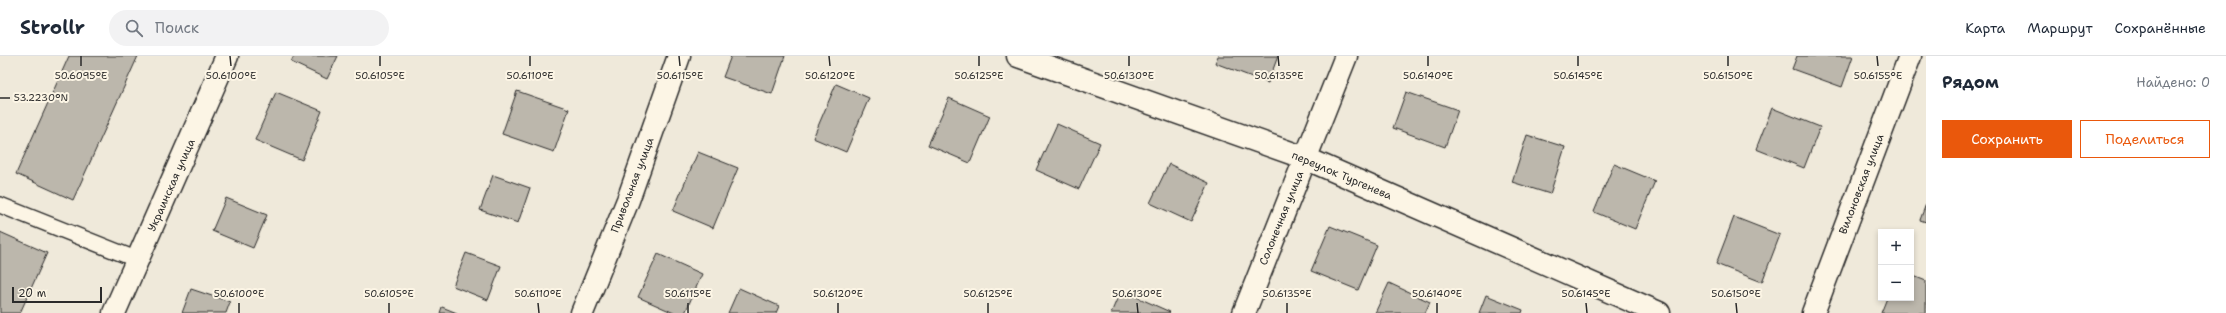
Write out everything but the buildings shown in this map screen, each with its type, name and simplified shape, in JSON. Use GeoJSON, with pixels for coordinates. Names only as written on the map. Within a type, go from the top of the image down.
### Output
{"type":"FeatureCollection","features":[{"type":"Feature","properties":{"kind":"street","name":"Украинская улица"},"geometry":{"type":"LineString","coordinates":[[114,313],[227,56]]}},
{"type":"Feature","properties":{"kind":"street","name":"Привольная улица"},"geometry":{"type":"LineString","coordinates":[[582,313],[628,200],[679,56]]}},
{"type":"Feature","properties":{"kind":"street","name":"переулок Тургенева"},"geometry":{"type":"LineString","coordinates":[[1018,56],[1305,158],[1659,313]]}},
{"type":"Feature","properties":{"kind":"street","name":"Солонечная улица"},"geometry":{"type":"LineString","coordinates":[[1244,313],[1346,56]]}},
{"type":"Feature","properties":{"kind":"street","name":"Вилоновская улица"},"geometry":{"type":"LineString","coordinates":[[1813,313],[1910,56]]}},
{"type":"Feature","properties":{"kind":"lane"},"geometry":{"type":"LineString","coordinates":[[0,206],[138,260]]}}]}
